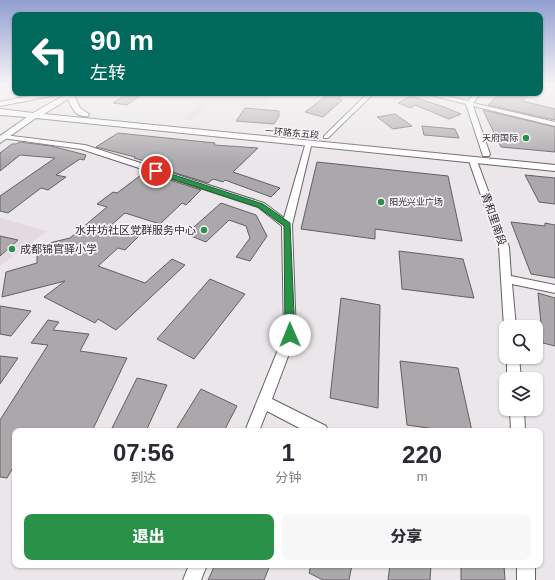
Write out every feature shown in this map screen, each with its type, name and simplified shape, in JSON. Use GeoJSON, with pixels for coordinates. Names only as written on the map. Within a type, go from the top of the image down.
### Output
{"type":"FeatureCollection","features":[{"type":"Feature","properties":{"kind":"main road"},"geometry":{"type":"LineString","coordinates":[[23,110],[32,112]]}},
{"type":"Feature","properties":{"kind":"main road"},"geometry":{"type":"LineString","coordinates":[[3,137],[35,110]]}},
{"type":"Feature","properties":{"kind":"main road","name":"一环路东五段"},"geometry":{"type":"LineString","coordinates":[[32,112],[44,110]]}},
{"type":"Feature","properties":{"kind":"main road","name":"一环路东五段"},"geometry":{"type":"LineString","coordinates":[[45,110],[555,160]]}},
{"type":"Feature","properties":{"kind":"main road"},"geometry":{"type":"LineString","coordinates":[[77,110],[85,114]]}},
{"type":"Feature","properties":{"kind":"main road"},"geometry":{"type":"LineString","coordinates":[[0,112],[20,114],[32,112]]}},
{"type":"Feature","properties":{"kind":"main road","name":"一环路东五段"},"geometry":{"type":"LineString","coordinates":[[32,112],[72,120],[309,142],[473,161],[555,168]]}},
{"type":"Feature","properties":{"kind":"main road"},"geometry":{"type":"LineString","coordinates":[[6,123],[20,114]]}},
{"type":"Feature","properties":{"kind":"main road"},"geometry":{"type":"LineString","coordinates":[[3,137],[60,121],[72,120]]}},
{"type":"Feature","properties":{"kind":"street"},"geometry":{"type":"LineString","coordinates":[[326,137],[354,110]]}},
{"type":"Feature","properties":{"kind":"street"},"geometry":{"type":"LineString","coordinates":[[472,110],[486,154]]}},
{"type":"Feature","properties":{"kind":"street"},"geometry":{"type":"LineString","coordinates":[[496,110],[555,124]]}},
{"type":"Feature","properties":{"kind":"street"},"geometry":{"type":"LineString","coordinates":[[3,137],[82,147],[261,205],[287,225]]}},
{"type":"Feature","properties":{"kind":"street"},"geometry":{"type":"LineString","coordinates":[[253,428],[290,335],[287,225],[309,142]]}},
{"type":"Feature","properties":{"kind":"street","name":"青和里南段"},"geometry":{"type":"LineString","coordinates":[[473,161],[504,246],[510,320]]}},
{"type":"Feature","properties":{"kind":"street"},"geometry":{"type":"LineString","coordinates":[[507,280],[555,289]]}},
{"type":"Feature","properties":{"kind":"street"},"geometry":{"type":"LineString","coordinates":[[263,402],[315,428]]}},
{"type":"Feature","properties":{"kind":"street"},"geometry":{"type":"LineString","coordinates":[[517,416],[518,428]]}},
{"type":"Feature","properties":{"kind":"street"},"geometry":{"type":"LineString","coordinates":[[192,580],[197,568]]}},
{"type":"Feature","properties":{"kind":"street"},"geometry":{"type":"LineString","coordinates":[[526,568],[526,580]]}},
{"type":"Feature","properties":{"kind":"shaded area"},"geometry":{"type":"Polygon","coordinates":[[[192,110],[201,110],[191,120],[184,119],[192,110]]]}},
{"type":"Feature","properties":{"kind":"shaded area","name":"成都锦官驿小学"},"geometry":{"type":"Polygon","coordinates":[[[0,218],[47,231],[0,266],[0,218]]]}},
{"type":"Feature","properties":{"kind":"building"},"geometry":{"type":"Polygon","coordinates":[[[244,110],[279,111],[279,116],[274,124],[236,121],[244,110]]]}},
{"type":"Feature","properties":{"kind":"building"},"geometry":{"type":"Polygon","coordinates":[[[308,110],[331,110],[323,117],[305,112],[308,110]]]}},
{"type":"Feature","properties":{"kind":"building"},"geometry":{"type":"Polygon","coordinates":[[[427,110],[451,110],[461,114],[449,119],[427,110]]]}},
{"type":"Feature","properties":{"kind":"building","name":"天府国际"},"geometry":{"type":"Polygon","coordinates":[[[483,110],[555,127],[555,152],[501,147],[483,110]]]}},
{"type":"Feature","properties":{"kind":"building"},"geometry":{"type":"Polygon","coordinates":[[[511,110],[555,110],[555,120],[511,110]]]}},
{"type":"Feature","properties":{"kind":"building"},"geometry":{"type":"Polygon","coordinates":[[[395,114],[412,126],[393,129],[377,117],[395,114]]]}},
{"type":"Feature","properties":{"kind":"building"},"geometry":{"type":"Polygon","coordinates":[[[422,126],[455,129],[459,138],[424,135],[422,126]]]}},
{"type":"Feature","properties":{"kind":"building"},"geometry":{"type":"Polygon","coordinates":[[[118,133],[215,143],[214,145],[258,148],[233,172],[280,188],[271,197],[225,180],[223,182],[213,179],[208,183],[153,166],[155,164],[134,158],[135,157],[96,147],[118,133]]]}},
{"type":"Feature","properties":{"kind":"building"},"geometry":{"type":"Polygon","coordinates":[[[20,142],[51,146],[86,155],[84,160],[80,159],[56,175],[66,177],[48,190],[41,188],[8,213],[0,211],[0,196],[55,158],[20,155],[0,171],[0,153],[12,144],[20,142]]]}},
{"type":"Feature","properties":{"kind":"building","name":"阳光兴业广场"},"geometry":{"type":"Polygon","coordinates":[[[317,162],[448,176],[462,241],[375,229],[375,239],[301,229],[317,162]]]}},
{"type":"Feature","properties":{"kind":"building"},"geometry":{"type":"Polygon","coordinates":[[[145,172],[201,190],[186,205],[182,203],[160,224],[125,213],[109,227],[139,236],[125,250],[118,248],[98,266],[145,283],[172,259],[185,265],[116,330],[98,319],[95,323],[44,297],[65,281],[2,297],[6,272],[37,263],[37,246],[70,238],[107,207],[97,204],[113,192],[117,193],[145,172]]]}},
{"type":"Feature","properties":{"kind":"building"},"geometry":{"type":"Polygon","coordinates":[[[525,175],[555,178],[555,204],[539,202],[525,175]]]}},
{"type":"Feature","properties":{"kind":"building","name":"水井坊社区党群服务中心"},"geometry":{"type":"Polygon","coordinates":[[[221,203],[256,215],[267,236],[250,261],[236,257],[250,238],[246,226],[229,220],[206,242],[186,234],[221,203]]]}},
{"type":"Feature","properties":{"kind":"building"},"geometry":{"type":"Polygon","coordinates":[[[511,222],[545,226],[545,223],[555,225],[555,278],[531,274],[511,222]]]}},
{"type":"Feature","properties":{"kind":"building"},"geometry":{"type":"Polygon","coordinates":[[[0,236],[18,240],[0,256],[0,236]]]}},
{"type":"Feature","properties":{"kind":"building"},"geometry":{"type":"Polygon","coordinates":[[[399,251],[463,259],[474,298],[402,289],[399,251]]]}},
{"type":"Feature","properties":{"kind":"building"},"geometry":{"type":"Polygon","coordinates":[[[210,279],[245,294],[194,359],[157,339],[210,279]]]}},
{"type":"Feature","properties":{"kind":"building"},"geometry":{"type":"Polygon","coordinates":[[[538,293],[555,298],[555,346],[543,343],[543,320],[541,320],[538,293]]]}},
{"type":"Feature","properties":{"kind":"building"},"geometry":{"type":"Polygon","coordinates":[[[341,298],[380,305],[378,408],[330,398],[341,298]]]}},
{"type":"Feature","properties":{"kind":"building"},"geometry":{"type":"Polygon","coordinates":[[[0,306],[31,311],[11,336],[0,334],[0,306]]]}},
{"type":"Feature","properties":{"kind":"building"},"geometry":{"type":"Polygon","coordinates":[[[48,320],[59,322],[53,330],[89,334],[80,351],[127,358],[93,428],[12,428],[12,469],[7,478],[0,477],[0,420],[48,345],[31,343],[48,320]]]}},
{"type":"Feature","properties":{"kind":"building"},"geometry":{"type":"Polygon","coordinates":[[[0,356],[18,358],[0,384],[0,356]]]}},
{"type":"Feature","properties":{"kind":"building"},"geometry":{"type":"Polygon","coordinates":[[[400,361],[458,368],[471,428],[428,428],[407,425],[400,361]]]}},
{"type":"Feature","properties":{"kind":"building"},"geometry":{"type":"Polygon","coordinates":[[[137,378],[167,385],[147,428],[112,428],[137,378]]]}},
{"type":"Feature","properties":{"kind":"building"},"geometry":{"type":"Polygon","coordinates":[[[201,389],[237,406],[226,428],[177,428],[201,389]]]}},
{"type":"Feature","properties":{"kind":"building"},"geometry":{"type":"Polygon","coordinates":[[[214,568],[269,568],[264,580],[208,580],[214,568]]]}},
{"type":"Feature","properties":{"kind":"building"},"geometry":{"type":"Polygon","coordinates":[[[310,568],[351,568],[349,580],[323,580],[309,573],[310,568]]]}},
{"type":"Feature","properties":{"kind":"building"},"geometry":{"type":"Polygon","coordinates":[[[390,568],[431,568],[430,580],[388,580],[390,568]]]}},
{"type":"Feature","properties":{"kind":"building"},"geometry":{"type":"Polygon","coordinates":[[[461,568],[504,568],[505,580],[461,580],[461,568]]]}},
{"type":"Feature","properties":{"kind":"place","name":"天府国际"},"geometry":{"type":"Point","coordinates":[526,138]}},
{"type":"Feature","properties":{"kind":"place","name":"阳光兴业广场"},"geometry":{"type":"Point","coordinates":[381,202]}},
{"type":"Feature","properties":{"kind":"place","name":"水井坊社区党群服务中心"},"geometry":{"type":"Point","coordinates":[204,230]}},
{"type":"Feature","properties":{"kind":"place","name":"成都锦官驿小学"},"geometry":{"type":"Point","coordinates":[12,249]}},
{"type":"Feature","properties":{"kind":"route"},"geometry":{"type":"LineString","coordinates":[[156,171],[261,205],[287,225],[290,335]]}}]}
